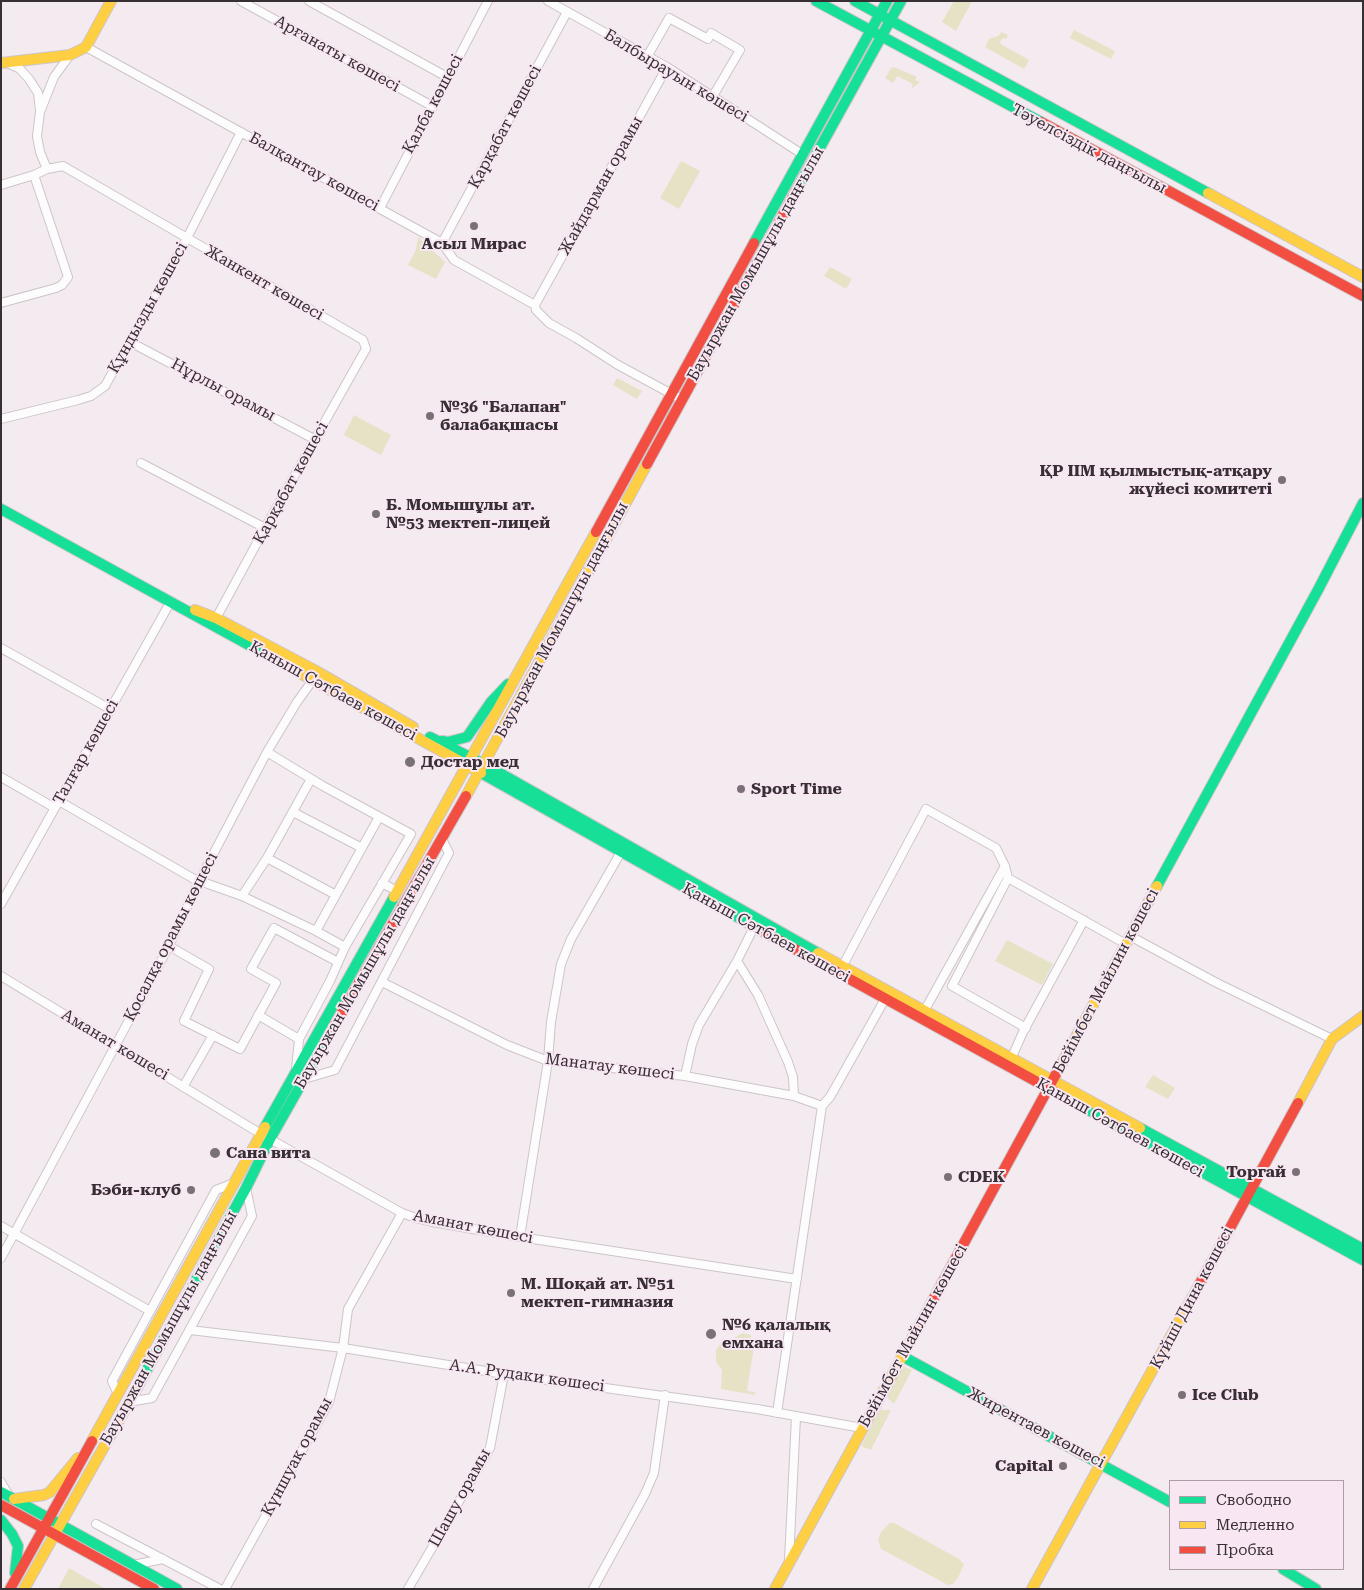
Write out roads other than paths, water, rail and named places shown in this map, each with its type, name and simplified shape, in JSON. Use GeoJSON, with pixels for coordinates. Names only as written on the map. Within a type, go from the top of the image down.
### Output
{"type":"FeatureCollection","features":[{"type":"Feature","properties":{"kind":"main road"},"geometry":{"type":"LineString","coordinates":[[3,62],[70,55],[86,47],[111,1]]}},
{"type":"Feature","properties":{"kind":"main road","name":"Тәуелсіздік даңғылы"},"geometry":{"type":"LineString","coordinates":[[816,1],[1363,296]]}},
{"type":"Feature","properties":{"kind":"main road","name":"Тәуелсіздік даңғылы"},"geometry":{"type":"LineString","coordinates":[[855,1],[1363,277]]}},
{"type":"Feature","properties":{"kind":"main road","name":"Бауыржан Момышұлы даңғылы"},"geometry":{"type":"LineString","coordinates":[[54,1534],[129,1402],[246,1188],[266,1136],[296,1071],[470,761],[887,1]]}},
{"type":"Feature","properties":{"kind":"main road","name":"Бауыржан Момышұлы даңғылы"},"geometry":{"type":"LineString","coordinates":[[12,1585],[234,1183],[304,1079],[482,768],[901,1]]}},
{"type":"Feature","properties":{"kind":"main road"},"geometry":{"type":"LineString","coordinates":[[1249,234],[1258,220]]}},
{"type":"Feature","properties":{"kind":"main road","name":"Бейімбет Майлин көшесі"},"geometry":{"type":"LineString","coordinates":[[775,1589],[1051,1084],[1306,613],[1363,503]]}},
{"type":"Feature","properties":{"kind":"main road","name":"Қаныш Сәтбаев көшесі"},"geometry":{"type":"LineString","coordinates":[[1,509],[431,738],[621,852],[842,966],[922,1014],[1249,1192],[1363,1249]]}},
{"type":"Feature","properties":{"kind":"main road"},"geometry":{"type":"LineString","coordinates":[[431,738],[448,742],[467,737],[491,702],[517,674]]}},
{"type":"Feature","properties":{"kind":"main road","name":"Қаныш Сәтбаев көшесі"},"geometry":{"type":"LineString","coordinates":[[316,676],[470,761]]}},
{"type":"Feature","properties":{"kind":"main road","name":"Қаныш Сәтбаев көшесі"},"geometry":{"type":"LineString","coordinates":[[482,768],[688,881],[885,999],[922,1014],[1012,1057],[1051,1084]]}},
{"type":"Feature","properties":{"kind":"main road","name":"Күйші Дина көшесі"},"geometry":{"type":"LineString","coordinates":[[1032,1589],[1102,1464],[1332,1039],[1363,1016]]}},
{"type":"Feature","properties":{"kind":"main road","name":"Қаныш Сәтбаев көшесі"},"geometry":{"type":"LineString","coordinates":[[1249,1192],[1363,1260]]}},
{"type":"Feature","properties":{"kind":"main road","name":"Жирентаев көшесі"},"geometry":{"type":"LineString","coordinates":[[902,1356],[1169,1501]]}},
{"type":"Feature","properties":{"kind":"main road"},"geometry":{"type":"LineString","coordinates":[[8,1496],[44,1496],[50,1492],[74,1462],[88,1449]]}},
{"type":"Feature","properties":{"kind":"main road"},"geometry":{"type":"LineString","coordinates":[[8,1496],[46,1523],[54,1534],[154,1589]]}},
{"type":"Feature","properties":{"kind":"main road"},"geometry":{"type":"LineString","coordinates":[[1,1505],[46,1523],[59,1524],[177,1589]]}},
{"type":"Feature","properties":{"kind":"main road"},"geometry":{"type":"LineString","coordinates":[[1,1520],[12,1534],[18,1546],[12,1585]]}},
{"type":"Feature","properties":{"kind":"main road"},"geometry":{"type":"LineString","coordinates":[[24,1589],[54,1534]]}},
{"type":"Feature","properties":{"kind":"main road"},"geometry":{"type":"LineString","coordinates":[[1285,1570],[1316,1589]]}},
{"type":"Feature","properties":{"kind":"street","name":"Арғанаты көшесі"},"geometry":{"type":"LineString","coordinates":[[241,1],[432,106]]}},
{"type":"Feature","properties":{"kind":"street"},"geometry":{"type":"LineString","coordinates":[[308,1],[447,77]]}},
{"type":"Feature","properties":{"kind":"street","name":"Қалба көшесі"},"geometry":{"type":"LineString","coordinates":[[380,208],[488,1]]}},
{"type":"Feature","properties":{"kind":"street","name":"Балбырауын көшесі"},"geometry":{"type":"LineString","coordinates":[[548,1],[647,57],[667,66],[802,154]]}},
{"type":"Feature","properties":{"kind":"street","name":"Қарқабат көшесі"},"geometry":{"type":"LineString","coordinates":[[442,243],[567,12]]}},
{"type":"Feature","properties":{"kind":"street"},"geometry":{"type":"LineString","coordinates":[[647,57],[669,18],[708,39],[711,33],[740,50],[713,96]]}},
{"type":"Feature","properties":{"kind":"street","name":"Балқантау көшесі"},"geometry":{"type":"LineString","coordinates":[[86,47],[442,243],[454,260],[535,306]]}},
{"type":"Feature","properties":{"kind":"street"},"geometry":{"type":"LineString","coordinates":[[40,112],[54,77],[70,55]]}},
{"type":"Feature","properties":{"kind":"street"},"geometry":{"type":"LineString","coordinates":[[3,62],[20,69],[38,93],[40,112],[37,136],[40,152],[47,169]]}},
{"type":"Feature","properties":{"kind":"street","name":"Жайдарман орамы"},"geometry":{"type":"LineString","coordinates":[[535,306],[667,66]]}},
{"type":"Feature","properties":{"kind":"street","name":"Құндызды көшесі"},"geometry":{"type":"LineString","coordinates":[[1,419],[91,396],[105,386],[186,238],[241,132]]}},
{"type":"Feature","properties":{"kind":"street","name":"Жанкент көшесі"},"geometry":{"type":"LineString","coordinates":[[1,185],[47,169],[63,166],[363,340]]}},
{"type":"Feature","properties":{"kind":"street"},"geometry":{"type":"LineString","coordinates":[[1,303],[56,288],[62,285],[68,277],[34,175]]}},
{"type":"Feature","properties":{"kind":"street"},"geometry":{"type":"LineString","coordinates":[[535,306],[536,310],[549,324],[576,338],[618,365],[682,399]]}},
{"type":"Feature","properties":{"kind":"street","name":"Қарқабат көшесі"},"geometry":{"type":"LineString","coordinates":[[214,622],[366,348],[363,340]]}},
{"type":"Feature","properties":{"kind":"street","name":"Нұрлы орамы"},"geometry":{"type":"LineString","coordinates":[[130,342],[314,439]]}},
{"type":"Feature","properties":{"kind":"street"},"geometry":{"type":"LineString","coordinates":[[141,464],[265,528]]}},
{"type":"Feature","properties":{"kind":"street","name":"Талғар көшесі"},"geometry":{"type":"LineString","coordinates":[[1,904],[171,601]]}},
{"type":"Feature","properties":{"kind":"street"},"geometry":{"type":"LineString","coordinates":[[1,648],[110,709]]}},
{"type":"Feature","properties":{"kind":"street","name":"Қосалқа орамы көшесі"},"geometry":{"type":"LineString","coordinates":[[1,1258],[169,946],[199,881],[267,752],[297,702],[316,676]]}},
{"type":"Feature","properties":{"kind":"street"},"geometry":{"type":"LineString","coordinates":[[267,752],[311,779],[411,834],[345,947],[330,982],[299,1039],[296,1071]]}},
{"type":"Feature","properties":{"kind":"street"},"geometry":{"type":"LineString","coordinates":[[1,777],[57,804],[199,881],[242,896],[345,947]]}},
{"type":"Feature","properties":{"kind":"street"},"geometry":{"type":"LineString","coordinates":[[242,896],[267,858],[311,779]]}},
{"type":"Feature","properties":{"kind":"street"},"geometry":{"type":"LineString","coordinates":[[842,966],[926,810],[996,848],[1005,866],[1008,878],[952,986],[1026,1028]]}},
{"type":"Feature","properties":{"kind":"street"},"geometry":{"type":"LineString","coordinates":[[293,812],[362,848]]}},
{"type":"Feature","properties":{"kind":"street"},"geometry":{"type":"LineString","coordinates":[[316,931],[379,817]]}},
{"type":"Feature","properties":{"kind":"street"},"geometry":{"type":"LineString","coordinates":[[304,1079],[335,1070],[449,853],[442,839]]}},
{"type":"Feature","properties":{"kind":"street"},"geometry":{"type":"LineString","coordinates":[[520,1237],[548,1061],[561,964],[571,939],[621,852]]}},
{"type":"Feature","properties":{"kind":"street"},"geometry":{"type":"LineString","coordinates":[[267,858],[336,895]]}},
{"type":"Feature","properties":{"kind":"street"},"geometry":{"type":"LineString","coordinates":[[922,1014],[1005,866]]}},
{"type":"Feature","properties":{"kind":"street"},"geometry":{"type":"LineString","coordinates":[[1008,878],[1084,920],[1332,1039]]}},
{"type":"Feature","properties":{"kind":"street"},"geometry":{"type":"LineString","coordinates":[[382,883],[397,891]]}},
{"type":"Feature","properties":{"kind":"street"},"geometry":{"type":"LineString","coordinates":[[1012,1057],[1084,920]]}},
{"type":"Feature","properties":{"kind":"street"},"geometry":{"type":"LineString","coordinates":[[685,1076],[692,1044],[699,1025],[757,923]]}},
{"type":"Feature","properties":{"kind":"street"},"geometry":{"type":"LineString","coordinates":[[169,946],[209,969],[184,1021],[240,1049],[276,983],[251,969],[274,928],[338,962]]}},
{"type":"Feature","properties":{"kind":"street"},"geometry":{"type":"LineString","coordinates":[[737,960],[758,995],[788,1062],[793,1077],[794,1096]]}},
{"type":"Feature","properties":{"kind":"street","name":"Аманат көшесі"},"geometry":{"type":"LineString","coordinates":[[1,976],[266,1136],[402,1213],[432,1222],[520,1237],[797,1279]]}},
{"type":"Feature","properties":{"kind":"street","name":"Манатау көшесі"},"geometry":{"type":"LineString","coordinates":[[382,982],[507,1045],[548,1061],[685,1076],[794,1096],[822,1106]]}},
{"type":"Feature","properties":{"kind":"street"},"geometry":{"type":"LineString","coordinates":[[777,1412],[822,1106],[830,1097],[885,999]]}},
{"type":"Feature","properties":{"kind":"street"},"geometry":{"type":"LineString","coordinates":[[258,1015],[299,1039]]}},
{"type":"Feature","properties":{"kind":"street"},"geometry":{"type":"LineString","coordinates":[[184,1087],[213,1035]]}},
{"type":"Feature","properties":{"kind":"street"},"geometry":{"type":"LineString","coordinates":[[118,1394],[112,1381],[216,1190],[234,1183]]}},
{"type":"Feature","properties":{"kind":"street"},"geometry":{"type":"LineString","coordinates":[[129,1402],[152,1398],[190,1330],[252,1216],[246,1188]]}},
{"type":"Feature","properties":{"kind":"street","name":"Күншуақ орамы"},"geometry":{"type":"LineString","coordinates":[[225,1589],[329,1402],[343,1348],[348,1309],[402,1213]]}},
{"type":"Feature","properties":{"kind":"street"},"geometry":{"type":"LineString","coordinates":[[1,1226],[150,1311]]}},
{"type":"Feature","properties":{"kind":"street","name":"А.А. Рудаки көшесі"},"geometry":{"type":"LineString","coordinates":[[190,1330],[343,1348],[504,1374],[777,1412],[862,1428]]}},
{"type":"Feature","properties":{"kind":"street","name":"Шашу орамы"},"geometry":{"type":"LineString","coordinates":[[408,1589],[490,1448],[504,1374]]}},
{"type":"Feature","properties":{"kind":"street"},"geometry":{"type":"LineString","coordinates":[[593,1589],[645,1494],[654,1473],[665,1395]]}},
{"type":"Feature","properties":{"kind":"street"},"geometry":{"type":"LineString","coordinates":[[789,1562],[796,1417]]}},
{"type":"Feature","properties":{"kind":"street"},"geometry":{"type":"LineString","coordinates":[[1,1482],[8,1496]]}},
{"type":"Feature","properties":{"kind":"street"},"geometry":{"type":"LineString","coordinates":[[96,1524],[220,1589]]}},
{"type":"Feature","properties":{"kind":"street"},"geometry":{"type":"LineString","coordinates":[[133,1565],[163,1559]]}},
{"type":"Feature","properties":{"kind":"place","name":"Асыл Мирас"},"geometry":{"type":"Point","coordinates":[474,226]}},
{"type":"Feature","properties":{"kind":"place","name":"№36 \"Балапан\" балабақшасы"},"geometry":{"type":"Point","coordinates":[430,416]}},
{"type":"Feature","properties":{"kind":"place","name":"ҚР ІІМ қылмыстық-атқару жүйесі комитеті"},"geometry":{"type":"Point","coordinates":[1282,480]}},
{"type":"Feature","properties":{"kind":"place","name":"Б. Момышұлы ат. №53 мектеп-лицей"},"geometry":{"type":"Point","coordinates":[376,514]}},
{"type":"Feature","properties":{"kind":"place","name":"Достар мед"},"geometry":{"type":"Point","coordinates":[410,762]}},
{"type":"Feature","properties":{"kind":"place","name":"Sport Time"},"geometry":{"type":"Point","coordinates":[741,789]}},
{"type":"Feature","properties":{"kind":"place","name":"Сана вита"},"geometry":{"type":"Point","coordinates":[215,1153]}},
{"type":"Feature","properties":{"kind":"place","name":"Торгай"},"geometry":{"type":"Point","coordinates":[1296,1172]}},
{"type":"Feature","properties":{"kind":"place","name":"CDEK"},"geometry":{"type":"Point","coordinates":[948,1177]}},
{"type":"Feature","properties":{"kind":"place","name":"Бэби-клуб"},"geometry":{"type":"Point","coordinates":[191,1190]}},
{"type":"Feature","properties":{"kind":"place","name":"М. Шоқай ат. №51 мектеп-гимназия"},"geometry":{"type":"Point","coordinates":[511,1293]}},
{"type":"Feature","properties":{"kind":"place","name":"№6 қалалық емхана"},"geometry":{"type":"Point","coordinates":[711,1334]}},
{"type":"Feature","properties":{"kind":"place","name":"Ice Club"},"geometry":{"type":"Point","coordinates":[1182,1395]}},
{"type":"Feature","properties":{"kind":"place","name":"Capital"},"geometry":{"type":"Point","coordinates":[1063,1466]}}]}
